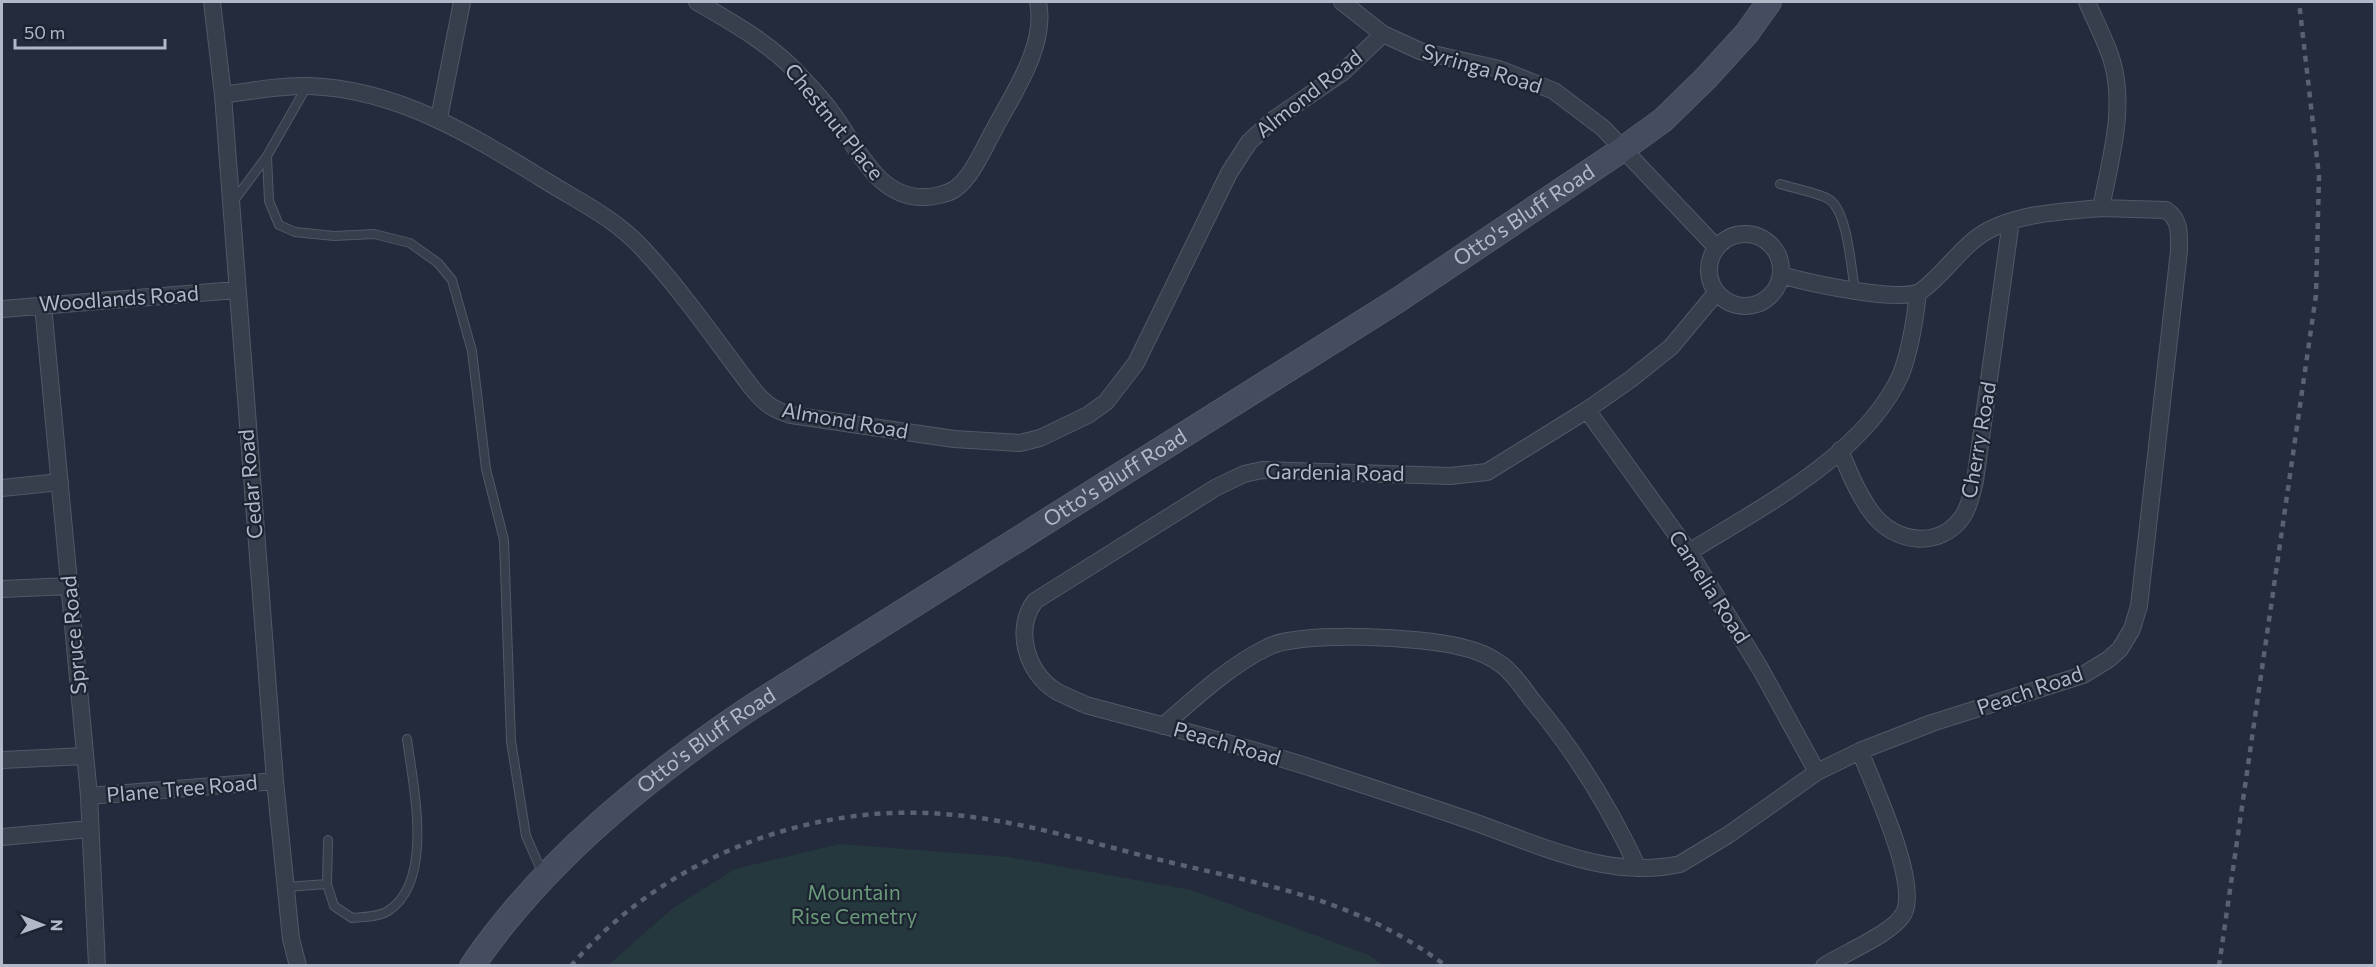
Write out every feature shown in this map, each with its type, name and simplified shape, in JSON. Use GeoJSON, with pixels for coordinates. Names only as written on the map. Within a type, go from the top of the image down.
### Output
{"type":"FeatureCollection","features":[{"type":"Feature","properties":{"kind":"main road","name":"Otto's Bluff Road"},"geometry":{"type":"LineString","coordinates":[[472,966],[517,907],[561,859],[681,755],[740,715],[1398,300],[1623,149],[1663,120],[1706,78],[1747,33],[1769,2]]}},
{"type":"Feature","properties":{"kind":"street","name":"Cedar Road"},"geometry":{"type":"LineString","coordinates":[[212,2],[223,94],[236,290],[275,781],[291,939],[298,966]]}},
{"type":"Feature","properties":{"kind":"street"},"geometry":{"type":"LineString","coordinates":[[439,118],[462,2]]}},
{"type":"Feature","properties":{"kind":"street","name":"Chestnut Place"},"geometry":{"type":"LineString","coordinates":[[697,2],[750,33],[786,61],[831,112],[876,176],[888,188],[901,195],[919,197],[935,197],[955,189],[979,156],[1032,54],[1039,24],[1038,2]]}},
{"type":"Feature","properties":{"kind":"street","name":"Syringa Road"},"geometry":{"type":"LineString","coordinates":[[1342,2],[1383,34],[1420,51],[1499,69],[1554,91],[1603,128],[1716,247]]}},
{"type":"Feature","properties":{"kind":"street"},"geometry":{"type":"LineString","coordinates":[[1781,275],[1855,291],[1900,295],[1918,293],[1976,238],[2011,221],[2041,213],[2102,207],[2117,106],[2116,81],[2112,61],[2087,2]]}},
{"type":"Feature","properties":{"kind":"street","name":"Almond Road"},"geometry":{"type":"LineString","coordinates":[[223,94],[307,86],[376,95],[439,118],[620,226],[650,257],[765,404],[775,411],[954,439],[1020,443],[1059,429],[1106,402],[1136,363],[1229,172],[1249,142],[1273,120],[1343,72],[1383,34]]}},
{"type":"Feature","properties":{"kind":"street","name":"Peach Road"},"geometry":{"type":"LineString","coordinates":[[1163,726],[1265,754],[1407,799],[1547,851],[1574,858],[1653,869],[1680,864],[1728,835],[1817,772],[1860,751],[1932,723],[2083,675],[2109,659],[2132,629],[2139,606],[2179,251],[2179,230],[2176,219],[2166,210],[2102,207]]}},
{"type":"Feature","properties":{"kind":"street","name":"Cherry Road"},"geometry":{"type":"LineString","coordinates":[[1839,450],[1855,486],[1872,513],[1894,533],[1911,539],[1926,539],[1952,528],[1962,518],[1969,505],[1976,481],[2011,221]]}},
{"type":"Feature","properties":{"kind":"street"},"geometry":{"type":"LineString","coordinates":[[1736,234],[1759,236],[1776,252],[1781,275],[1774,290],[1760,303],[1736,305],[1716,292],[1708,273],[1716,247],[1736,234]]}},
{"type":"Feature","properties":{"kind":"street","name":"Woodlands Road"},"geometry":{"type":"LineString","coordinates":[[2,309],[236,290]]}},
{"type":"Feature","properties":{"kind":"street","name":"Gardenia Road"},"geometry":{"type":"LineString","coordinates":[[1163,726],[1086,705],[1055,690],[1040,676],[1031,664],[1024,635],[1024,624],[1035,601],[1215,488],[1244,474],[1263,470],[1291,469],[1450,476],[1487,472],[1587,410],[1671,347],[1716,292]]}},
{"type":"Feature","properties":{"kind":"street"},"geometry":{"type":"LineString","coordinates":[[1689,552],[1760,508],[1839,450],[1863,429],[1881,408],[1900,374],[1911,341],[1918,293]]}},
{"type":"Feature","properties":{"kind":"street","name":"Spruce Road"},"geometry":{"type":"LineString","coordinates":[[44,305],[89,796],[97,966]]}},
{"type":"Feature","properties":{"kind":"street","name":"Camelia Road"},"geometry":{"type":"LineString","coordinates":[[1587,410],[1689,552],[1761,670],[1817,772]]}},
{"type":"Feature","properties":{"kind":"street"},"geometry":{"type":"LineString","coordinates":[[2,488],[60,482]]}},
{"type":"Feature","properties":{"kind":"street"},"geometry":{"type":"LineString","coordinates":[[2,589],[70,586]]}},
{"type":"Feature","properties":{"kind":"street","name":"Peach Road"},"geometry":{"type":"LineString","coordinates":[[1163,726],[1222,676],[1269,646],[1291,640],[1316,637],[1408,640],[1461,646],[1483,654],[1503,666],[1552,723],[1606,807],[1638,868]]}},
{"type":"Feature","properties":{"kind":"street"},"geometry":{"type":"LineString","coordinates":[[1824,966],[1891,927],[1904,914],[1907,900],[1903,864],[1860,751]]}},
{"type":"Feature","properties":{"kind":"street"},"geometry":{"type":"LineString","coordinates":[[2,760],[85,756]]}},
{"type":"Feature","properties":{"kind":"street","name":"Plane Tree Road"},"geometry":{"type":"LineString","coordinates":[[89,796],[275,781]]}},
{"type":"Feature","properties":{"kind":"street"},"geometry":{"type":"LineString","coordinates":[[2,837],[90,829]]}},
{"type":"Feature","properties":{"kind":"lane"},"geometry":{"type":"LineString","coordinates":[[231,205],[267,156],[307,86]]}},
{"type":"Feature","properties":{"kind":"lane"},"geometry":{"type":"LineString","coordinates":[[267,156],[270,201],[279,225],[295,232],[334,236],[374,234],[410,243],[438,263],[452,280],[472,351],[486,469],[504,540],[512,741],[526,836],[544,877]]}},
{"type":"Feature","properties":{"kind":"lane"},"geometry":{"type":"LineString","coordinates":[[1780,184],[1829,200],[1837,210],[1844,224],[1855,291]]}},
{"type":"Feature","properties":{"kind":"lane"},"geometry":{"type":"LineString","coordinates":[[328,840],[327,884],[334,906],[352,918],[387,912],[404,897],[414,873],[417,850],[414,793],[407,739]]}},
{"type":"Feature","properties":{"kind":"lane"},"geometry":{"type":"LineString","coordinates":[[286,887],[327,884]]}},
{"type":"Feature","properties":{"kind":"green space","name":"Mountain Rise Cemetry"},"geometry":{"type":"Polygon","coordinates":[[[840,844],[1009,857],[1191,890],[1369,955],[1383,965],[608,965],[673,908],[735,869],[840,844]]]}},
{"type":"Feature","properties":{"kind":"railway"},"geometry":{"type":"LineString","coordinates":[[2219,966],[2316,295],[2319,176],[2299,2]]}},
{"type":"Feature","properties":{"kind":"railway"},"geometry":{"type":"LineString","coordinates":[[571,966],[608,928],[650,894],[696,866],[745,844],[796,827],[848,817],[902,813],[955,815],[1010,823],[1281,889],[1348,911],[1381,926],[1414,944],[1446,966]]}}]}
